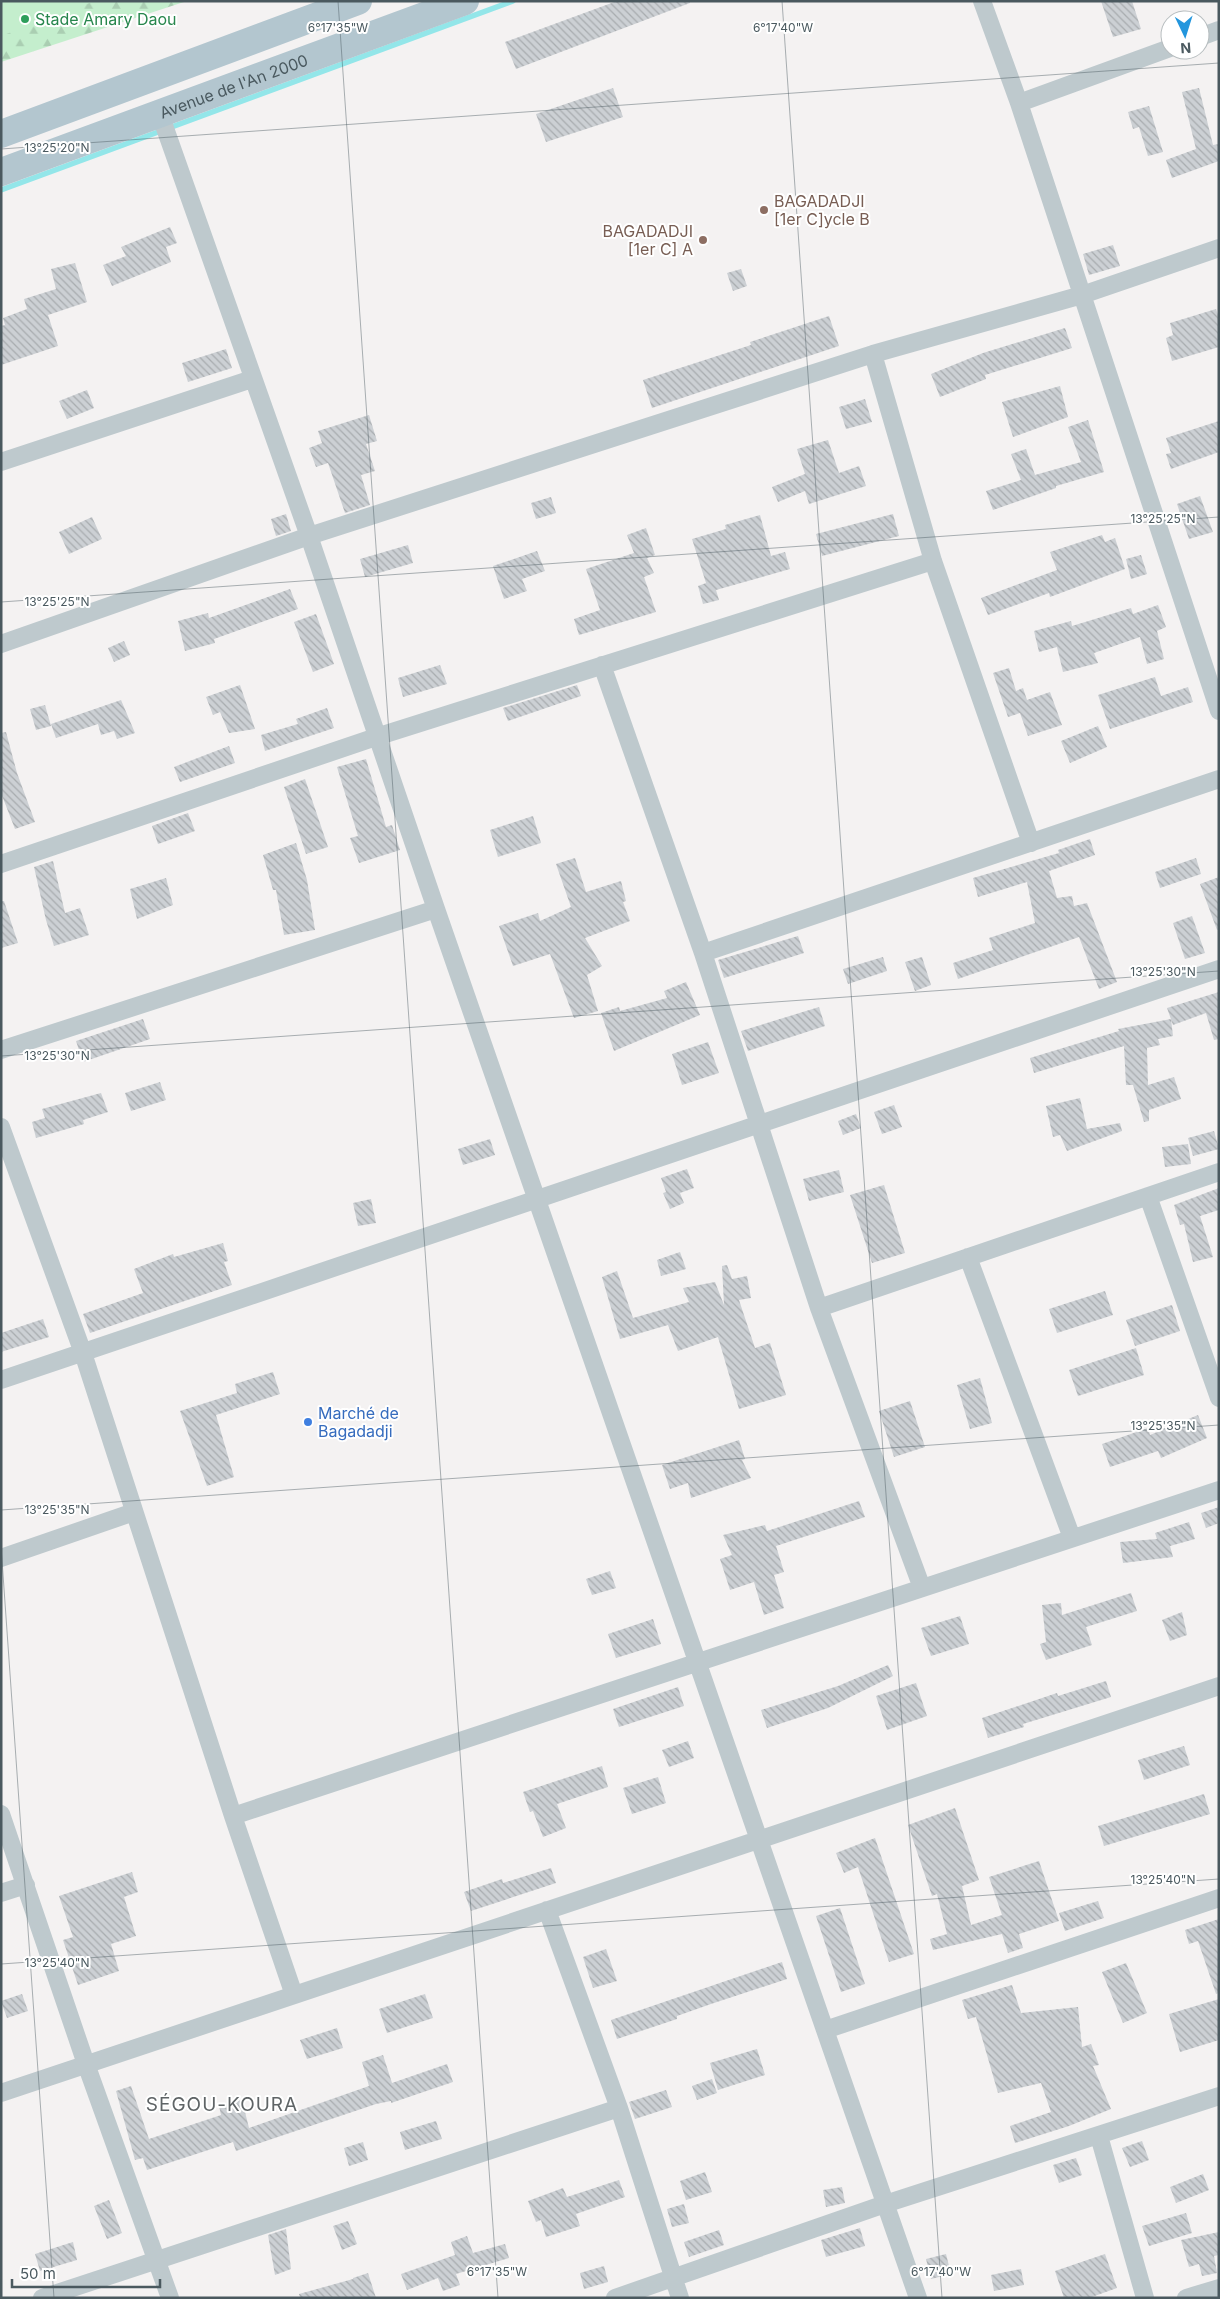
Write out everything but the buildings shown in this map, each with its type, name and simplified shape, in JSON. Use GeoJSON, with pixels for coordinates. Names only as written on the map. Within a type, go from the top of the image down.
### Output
{"type":"FeatureCollection","features":[{"type":"Feature","properties":{"kind":"main road"},"geometry":{"type":"LineString","coordinates":[[1,134],[358,1]]}},
{"type":"Feature","properties":{"kind":"main road","name":"Avenue de l'An 2000"},"geometry":{"type":"LineString","coordinates":[[1,172],[457,3]]}},
{"type":"Feature","properties":{"kind":"street"},"geometry":{"type":"LineString","coordinates":[[982,1],[1019,103],[1219,711]]}},
{"type":"Feature","properties":{"kind":"street"},"geometry":{"type":"LineString","coordinates":[[1019,103],[1160,52]]}},
{"type":"Feature","properties":{"kind":"street"},"geometry":{"type":"LineString","coordinates":[[160,114],[309,536],[376,737],[918,2298]]}},
{"type":"Feature","properties":{"kind":"street"},"geometry":{"type":"LineString","coordinates":[[1,644],[309,536],[873,354],[1082,295],[1219,248]]}},
{"type":"Feature","properties":{"kind":"street"},"geometry":{"type":"LineString","coordinates":[[873,354],[933,561],[1031,843]]}},
{"type":"Feature","properties":{"kind":"street"},"geometry":{"type":"LineString","coordinates":[[1,462],[252,379]]}},
{"type":"Feature","properties":{"kind":"street"},"geometry":{"type":"LineString","coordinates":[[1,864],[376,737],[933,561]]}},
{"type":"Feature","properties":{"kind":"street"},"geometry":{"type":"LineString","coordinates":[[602,665],[703,953],[819,1308],[922,1588]]}},
{"type":"Feature","properties":{"kind":"street"},"geometry":{"type":"LineString","coordinates":[[703,953],[1219,779]]}},
{"type":"Feature","properties":{"kind":"street"},"geometry":{"type":"LineString","coordinates":[[1,1050],[436,909]]}},
{"type":"Feature","properties":{"kind":"street"},"geometry":{"type":"LineString","coordinates":[[1,1380],[1219,969]]}},
{"type":"Feature","properties":{"kind":"street"},"geometry":{"type":"LineString","coordinates":[[1,1127],[82,1353],[233,1816],[294,1995]]}},
{"type":"Feature","properties":{"kind":"street"},"geometry":{"type":"LineString","coordinates":[[819,1308],[1219,1172]]}},
{"type":"Feature","properties":{"kind":"street"},"geometry":{"type":"LineString","coordinates":[[1148,1196],[1219,1398]]}},
{"type":"Feature","properties":{"kind":"street"},"geometry":{"type":"LineString","coordinates":[[968,1257],[1072,1538]]}},
{"type":"Feature","properties":{"kind":"street"},"geometry":{"type":"LineString","coordinates":[[233,1816],[1219,1490]]}},
{"type":"Feature","properties":{"kind":"street"},"geometry":{"type":"LineString","coordinates":[[1,1558],[134,1512]]}},
{"type":"Feature","properties":{"kind":"street"},"geometry":{"type":"LineString","coordinates":[[1,2093],[1219,1686]]}},
{"type":"Feature","properties":{"kind":"street"},"geometry":{"type":"LineString","coordinates":[[1,1814],[86,2064],[158,2260],[170,2298]]}},
{"type":"Feature","properties":{"kind":"street"},"geometry":{"type":"LineString","coordinates":[[1,1893],[26,1885]]}},
{"type":"Feature","properties":{"kind":"street"},"geometry":{"type":"LineString","coordinates":[[825,2030],[1219,1898]]}},
{"type":"Feature","properties":{"kind":"street"},"geometry":{"type":"LineString","coordinates":[[547,1910],[619,2108],[680,2298]]}},
{"type":"Feature","properties":{"kind":"street"},"geometry":{"type":"LineString","coordinates":[[615,2298],[885,2204],[1219,2096]]}},
{"type":"Feature","properties":{"kind":"street"},"geometry":{"type":"LineString","coordinates":[[42,2298],[619,2108]]}},
{"type":"Feature","properties":{"kind":"street"},"geometry":{"type":"LineString","coordinates":[[1099,2136],[1145,2298]]}},
{"type":"Feature","properties":{"kind":"street"},"geometry":{"type":"LineString","coordinates":[[1186,2298],[1219,2288]]}},
{"type":"Feature","properties":{"kind":"green space","name":"Stade Amary Daou"},"geometry":{"type":"Polygon","coordinates":[[[1,1],[95,1],[1,36],[1,1]]]}},
{"type":"Feature","properties":{"kind":"green space"},"geometry":{"type":"Polygon","coordinates":[[[37,1],[187,1],[1,62],[1,24],[37,1]]]}},
{"type":"Feature","properties":{"kind":"waterway"},"geometry":{"type":"LineString","coordinates":[[1,190],[513,1]]}},
{"type":"Feature","properties":{"kind":"place","name":"Stade Amary Daou"},"geometry":{"type":"Point","coordinates":[25,19]}},
{"type":"Feature","properties":{"kind":"place","name":"BAGADADJI [1er C]ycle B"},"geometry":{"type":"Point","coordinates":[764,210]}},
{"type":"Feature","properties":{"kind":"place","name":"BAGADADJI [1er C] A"},"geometry":{"type":"Point","coordinates":[703,240]}},
{"type":"Feature","properties":{"kind":"place","name":"Marché de Bagadadji"},"geometry":{"type":"Point","coordinates":[308,1422]}},
{"type":"Feature","properties":{"kind":"district","name":"SÉGOU-KOURA"},"geometry":{"type":"Point","coordinates":[222,2104]}}]}
